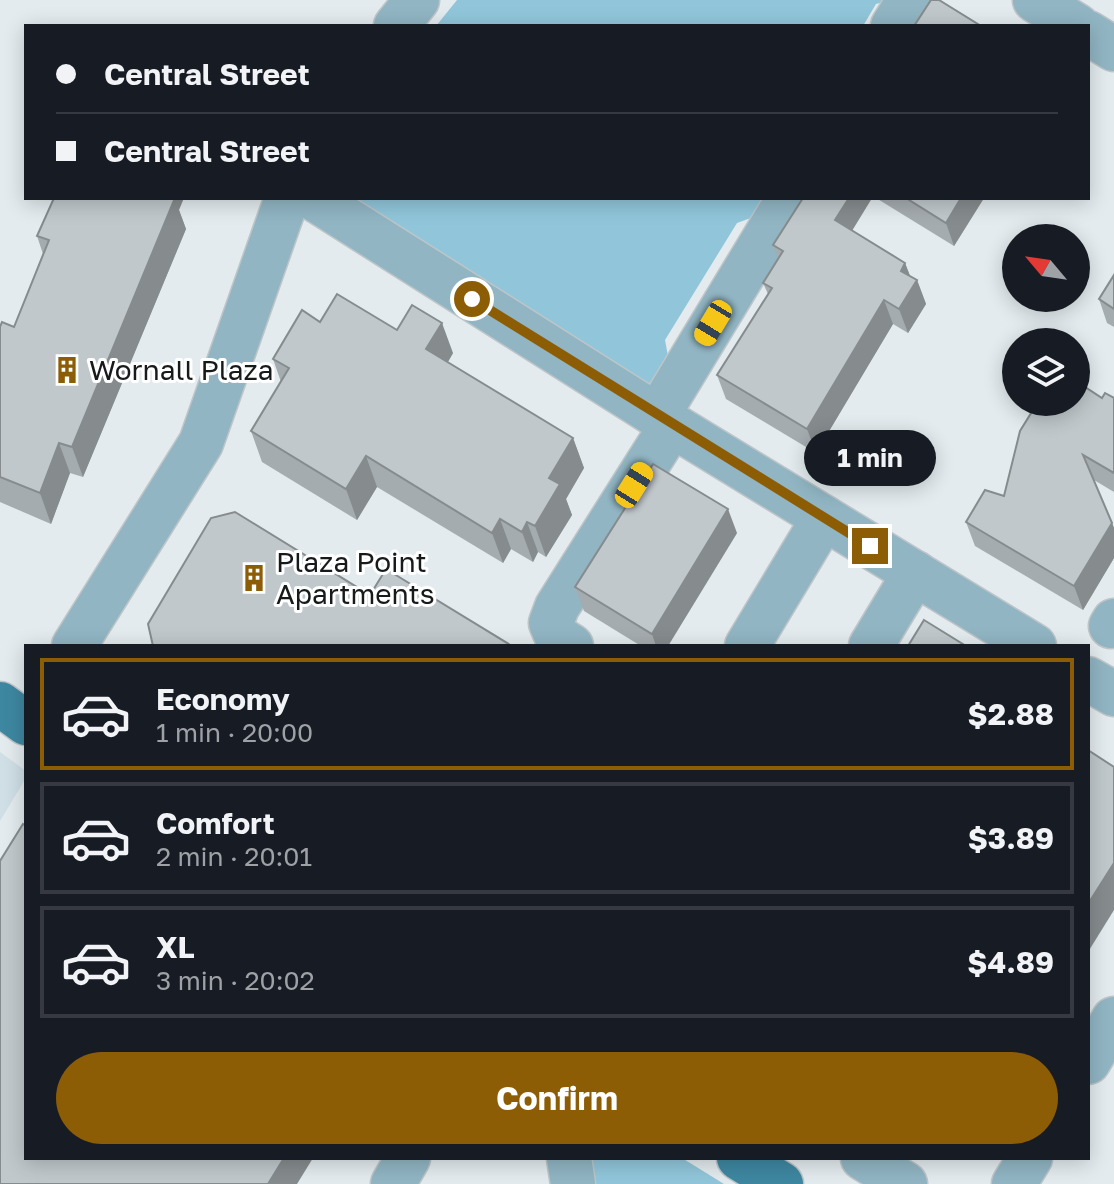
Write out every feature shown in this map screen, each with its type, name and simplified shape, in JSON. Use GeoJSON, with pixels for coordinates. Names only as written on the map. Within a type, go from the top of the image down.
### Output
{"type":"FeatureCollection","features":[{"type":"Feature","properties":{"kind":"main road"},"geometry":{"type":"LineString","coordinates":[[742,1160],[781,1184]]}},
{"type":"Feature","properties":{"kind":"street"},"geometry":{"type":"LineString","coordinates":[[398,24],[417,0]]}},
{"type":"Feature","properties":{"kind":"street"},"geometry":{"type":"LineString","coordinates":[[894,24],[909,0]]}},
{"type":"Feature","properties":{"kind":"street"},"geometry":{"type":"LineString","coordinates":[[1035,0],[1074,24]]}},
{"type":"Feature","properties":{"kind":"street"},"geometry":{"type":"LineString","coordinates":[[1090,34],[1114,49]]}},
{"type":"Feature","properties":{"kind":"street"},"geometry":{"type":"LineString","coordinates":[[75,644],[201,443],[286,200]]}},
{"type":"Feature","properties":{"kind":"street"},"geometry":{"type":"LineString","coordinates":[[316,200],[665,421],[1031,644]]}},
{"type":"Feature","properties":{"kind":"street"},"geometry":{"type":"LineString","coordinates":[[568,644],[557,637],[551,623],[557,607],[788,200]]}},
{"type":"Feature","properties":{"kind":"street"},"geometry":{"type":"LineString","coordinates":[[748,644],[824,518]]}},
{"type":"Feature","properties":{"kind":"street"},"geometry":{"type":"LineString","coordinates":[[872,644],[915,573]]}},
{"type":"Feature","properties":{"kind":"street"},"geometry":{"type":"LineString","coordinates":[[1090,680],[1114,694]]}},
{"type":"Feature","properties":{"kind":"street"},"geometry":{"type":"LineString","coordinates":[[1090,1059],[1114,1019]]}},
{"type":"Feature","properties":{"kind":"street"},"geometry":{"type":"LineString","coordinates":[[393,1184],[407,1160]]}},
{"type":"Feature","properties":{"kind":"street"},"geometry":{"type":"LineString","coordinates":[[569,1160],[573,1184]]}},
{"type":"Feature","properties":{"kind":"street"},"geometry":{"type":"LineString","coordinates":[[866,1160],[905,1184]]}},
{"type":"Feature","properties":{"kind":"street"},"geometry":{"type":"LineString","coordinates":[[1014,1184],[1029,1160]]}},
{"type":"Feature","properties":{"kind":"shaded area"},"geometry":{"type":"Polygon","coordinates":[[[457,0],[892,0],[876,4],[864,24],[438,24],[457,0]]]}},
{"type":"Feature","properties":{"kind":"shaded area"},"geometry":{"type":"Polygon","coordinates":[[[347,200],[768,200],[756,216],[737,223],[665,340],[668,356],[652,382],[646,384],[347,200]]]}},
{"type":"Feature","properties":{"kind":"shaded area"},"geometry":{"type":"Polygon","coordinates":[[[0,752],[24,770],[24,781],[0,821],[0,752]]]}},
{"type":"Feature","properties":{"kind":"shaded area"},"geometry":{"type":"Polygon","coordinates":[[[580,1160],[685,1160],[724,1184],[584,1184],[580,1160]]]}},
{"type":"Feature","properties":{"kind":"building"},"geometry":{"type":"Polygon","coordinates":[[[931,0],[939,0],[978,24],[915,24],[931,0]]]}},
{"type":"Feature","properties":{"kind":"building","name":"Wornall Plaza"},"geometry":{"type":"Polygon","coordinates":[[[53,200],[174,200],[72,447],[59,443],[40,493],[0,477],[0,327],[2,322],[14,327],[49,240],[37,236],[53,200]]]}},
{"type":"Feature","properties":{"kind":"building"},"geometry":{"type":"Polygon","coordinates":[[[802,200],[848,200],[835,220],[905,263],[901,271],[917,280],[899,309],[884,300],[807,429],[717,375],[772,288],[763,283],[783,251],[773,245],[802,200]]]}},
{"type":"Feature","properties":{"kind":"building"},"geometry":{"type":"Polygon","coordinates":[[[909,200],[960,200],[946,223],[909,200]]]}},
{"type":"Feature","properties":{"kind":"building"},"geometry":{"type":"Polygon","coordinates":[[[1114,275],[1114,309],[1099,299],[1114,275]]]}},
{"type":"Feature","properties":{"kind":"building"},"geometry":{"type":"Polygon","coordinates":[[[337,294],[397,330],[412,305],[442,323],[426,349],[573,438],[549,478],[560,484],[535,526],[527,522],[522,532],[500,519],[492,533],[366,456],[346,489],[251,431],[289,368],[273,359],[302,310],[320,322],[337,294]]]}},
{"type":"Feature","properties":{"kind":"building"},"geometry":{"type":"Polygon","coordinates":[[[1090,390],[1102,398],[1105,393],[1114,398],[1114,473],[1083,455],[1112,523],[1074,586],[966,522],[985,490],[1004,496],[1020,431],[1029,416],[1090,416],[1090,390]]]}},
{"type":"Feature","properties":{"kind":"building"},"geometry":{"type":"Polygon","coordinates":[[[653,464],[728,509],[652,634],[575,587],[653,464]]]}},
{"type":"Feature","properties":{"kind":"building"},"geometry":{"type":"Polygon","coordinates":[[[235,512],[370,595],[386,569],[509,644],[153,644],[148,624],[211,518],[235,512]]]}},
{"type":"Feature","properties":{"kind":"building"},"geometry":{"type":"Polygon","coordinates":[[[924,620],[963,644],[909,644],[924,620]]]}},
{"type":"Feature","properties":{"kind":"building"},"geometry":{"type":"Polygon","coordinates":[[[1090,751],[1114,767],[1114,863],[1090,901],[1090,751]]]}},
{"type":"Feature","properties":{"kind":"building"},"geometry":{"type":"Polygon","coordinates":[[[23,824],[24,1160],[283,1160],[268,1184],[0,1184],[0,861],[23,824]]]}},
{"type":"Feature","properties":{"kind":"place","name":"Wornall Plaza"},"geometry":{"type":"Point","coordinates":[67,370]}},
{"type":"Feature","properties":{"kind":"place","name":"Plaza Point Apartments"},"geometry":{"type":"Point","coordinates":[254,578]}},
{"type":"Feature","properties":{"kind":"route"},"geometry":{"type":"LineString","coordinates":[[472,299],[870,546]]}}]}
